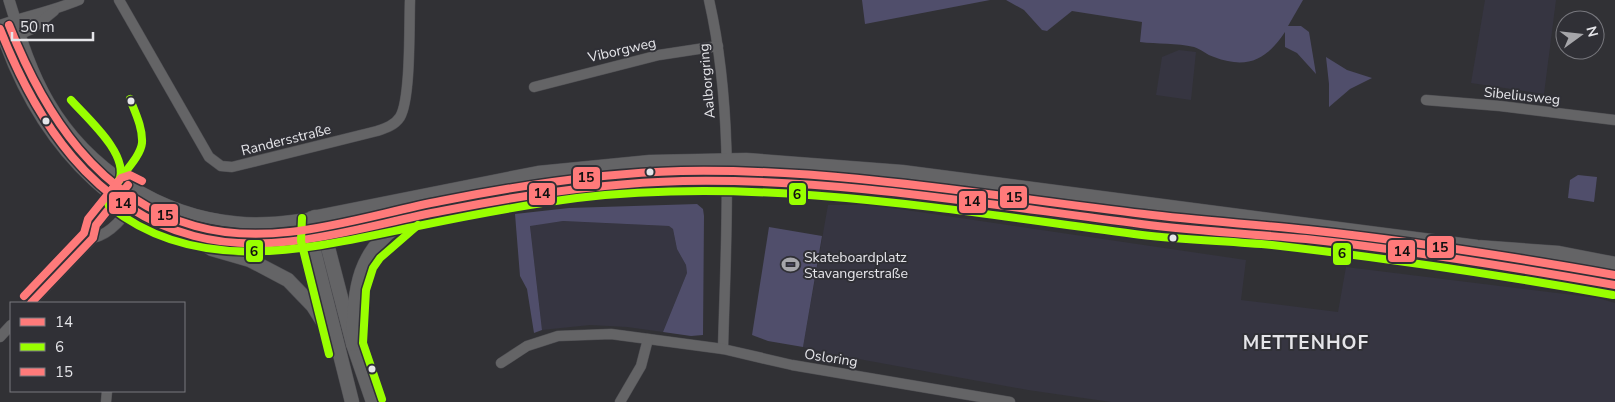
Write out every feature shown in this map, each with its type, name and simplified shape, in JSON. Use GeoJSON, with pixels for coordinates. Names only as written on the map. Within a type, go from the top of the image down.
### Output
{"type":"FeatureCollection","features":[{"type":"Feature","properties":{"kind":"main road"},"geometry":{"type":"LineString","coordinates":[[352,402],[338,347],[314,218],[538,173],[640,163],[726,160],[902,172],[1477,247],[1559,253],[1615,264]]}},
{"type":"Feature","properties":{"kind":"main road"},"geometry":{"type":"LineString","coordinates":[[353,344],[356,288],[364,264],[379,243],[408,218],[540,193],[653,182],[727,181],[862,189],[1171,228],[1302,239],[1462,260],[1615,285]]}},
{"type":"Feature","properties":{"kind":"main road"},"geometry":{"type":"LineString","coordinates":[[188,234],[212,249],[250,260],[288,280],[313,306],[338,347]]}},
{"type":"Feature","properties":{"kind":"main road"},"geometry":{"type":"LineString","coordinates":[[318,238],[373,402]]}},
{"type":"Feature","properties":{"kind":"street"},"geometry":{"type":"LineString","coordinates":[[10,0],[20,35],[41,87],[65,126],[96,160],[128,185],[180,210],[236,222],[277,222],[314,218]]}},
{"type":"Feature","properties":{"kind":"street"},"geometry":{"type":"LineString","coordinates":[[79,0],[54,10],[39,12],[15,20],[0,27],[4,41],[25,87],[55,139],[82,171],[129,209],[149,220],[188,234],[212,240],[245,244],[277,243],[318,238],[408,218]]}},
{"type":"Feature","properties":{"kind":"street","name":"Randersstraße"},"geometry":{"type":"LineString","coordinates":[[119,0],[209,157],[221,166],[232,167],[377,131],[395,123],[402,112],[405,95],[410,0]]}},
{"type":"Feature","properties":{"kind":"street","name":"Aalborgring"},"geometry":{"type":"LineString","coordinates":[[709,0],[718,46],[727,181],[723,349]]}},
{"type":"Feature","properties":{"kind":"street"},"geometry":{"type":"LineString","coordinates":[[4,41],[20,35],[42,22],[54,10]]}},
{"type":"Feature","properties":{"kind":"street","name":"Viborgweg"},"geometry":{"type":"LineString","coordinates":[[534,87],[660,55],[718,46]]}},
{"type":"Feature","properties":{"kind":"street","name":"Sibeliusweg"},"geometry":{"type":"LineString","coordinates":[[1426,100],[1508,106],[1615,120]]}},
{"type":"Feature","properties":{"kind":"street"},"geometry":{"type":"LineString","coordinates":[[33,302],[93,238],[96,226],[128,185]]}},
{"type":"Feature","properties":{"kind":"street"},"geometry":{"type":"LineString","coordinates":[[93,238],[105,235],[129,209],[141,192]]}},
{"type":"Feature","properties":{"kind":"street"},"geometry":{"type":"LineString","coordinates":[[0,337],[10,326]]}},
{"type":"Feature","properties":{"kind":"street","name":"Osloring"},"geometry":{"type":"LineString","coordinates":[[501,363],[536,342],[558,336],[611,334],[723,349],[792,365],[1010,402]]}},
{"type":"Feature","properties":{"kind":"street"},"geometry":{"type":"LineString","coordinates":[[620,402],[641,366],[648,339]]}},
{"type":"Feature","properties":{"kind":"shaded area"},"geometry":{"type":"Polygon","coordinates":[[[862,0],[990,0],[865,24],[862,0]]]}},
{"type":"Feature","properties":{"kind":"shaded area"},"geometry":{"type":"Polygon","coordinates":[[[1006,0],[1303,0],[1288,26],[1301,26],[1309,32],[1316,74],[1297,53],[1285,47],[1285,32],[1271,49],[1256,60],[1247,62],[1226,61],[1194,47],[1140,42],[1142,22],[1072,11],[1047,31],[1042,30],[1024,10],[1006,0]]]}},
{"type":"Feature","properties":{"kind":"shaded area"},"geometry":{"type":"Polygon","coordinates":[[[1485,0],[1556,0],[1544,94],[1471,83],[1485,0]]]}},
{"type":"Feature","properties":{"kind":"shaded area"},"geometry":{"type":"Polygon","coordinates":[[[1179,50],[1196,52],[1191,100],[1156,95],[1162,57],[1179,50]]]}},
{"type":"Feature","properties":{"kind":"shaded area"},"geometry":{"type":"Polygon","coordinates":[[[1326,57],[1347,70],[1372,78],[1350,89],[1329,107],[1326,57]]]}},
{"type":"Feature","properties":{"kind":"shaded area"},"geometry":{"type":"Polygon","coordinates":[[[1578,175],[1597,177],[1594,202],[1568,198],[1570,180],[1578,175]]]}},
{"type":"Feature","properties":{"kind":"shaded area"},"geometry":{"type":"Polygon","coordinates":[[[697,204],[703,209],[704,216],[703,335],[691,336],[663,332],[687,273],[686,265],[677,249],[673,229],[669,226],[563,221],[530,226],[542,330],[534,333],[527,289],[520,276],[515,214],[569,208],[697,204]]]}},
{"type":"Feature","properties":{"kind":"shaded area"},"geometry":{"type":"Polygon","coordinates":[[[828,205],[872,205],[1246,260],[1241,300],[1338,312],[1346,267],[1598,298],[1615,303],[1615,402],[1111,402],[1028,390],[826,353],[803,347],[828,205]]]}},
{"type":"Feature","properties":{"kind":"shaded area"},"geometry":{"type":"Polygon","coordinates":[[[563,221],[669,226],[673,229],[677,249],[686,265],[687,273],[663,332],[627,327],[590,325],[542,330],[530,225],[563,221]]]}},
{"type":"Feature","properties":{"kind":"shaded area","name":"Skateboardplatz Stavangerstraße"},"geometry":{"type":"Polygon","coordinates":[[[769,227],[822,236],[803,347],[768,341],[752,335],[769,227]]]}},
{"type":"Feature","properties":{"kind":"shaded area"},"geometry":{"type":"Polygon","coordinates":[[[1316,231],[1576,262],[1615,269],[1615,275],[1315,236],[1316,231]]]}},
{"type":"Feature","properties":{"kind":"transit line","name":"15"},"geometry":{"type":"LineString","coordinates":[[9,25],[39,90],[58,121],[79,149],[103,174],[130,196],[161,213],[195,226],[226,232],[256,234],[319,228],[471,195],[591,177],[651,172],[739,171],[798,174],[913,185],[1165,216],[1347,234],[1462,250],[1615,275]]}},
{"type":"Feature","properties":{"kind":"transit line","name":"14"},"geometry":{"type":"LineString","coordinates":[[0,29],[14,63],[50,128],[72,157],[97,183],[126,205],[158,223],[194,236],[225,242],[287,242],[350,231],[472,205],[592,187],[653,182],[741,181],[856,188],[1203,231],[1345,243],[1460,259],[1615,285]]}},
{"type":"Feature","properties":{"kind":"transit line","name":"6"},"geometry":{"type":"LineString","coordinates":[[130,99],[140,126],[142,143],[135,159],[111,192],[108,200],[109,206],[144,229],[181,243],[220,250],[259,251],[299,248],[339,242],[498,210],[577,198],[648,192],[719,191],[860,199],[1142,235],[1272,245],[1443,267],[1613,295]]}},
{"type":"Feature","properties":{"kind":"transit line","name":"6"},"geometry":{"type":"LineString","coordinates":[[71,100],[113,149],[121,171],[119,181]]}},
{"type":"Feature","properties":{"kind":"transit line","name":"15"},"geometry":{"type":"LineString","coordinates":[[24,296],[84,233],[88,219],[121,178],[130,175],[142,181]]}},
{"type":"Feature","properties":{"kind":"transit line","name":"14"},"geometry":{"type":"LineString","coordinates":[[32,302],[93,238],[96,225],[128,185]]}},
{"type":"Feature","properties":{"kind":"transit line","name":"6"},"geometry":{"type":"LineString","coordinates":[[302,218],[301,241],[329,354]]}},
{"type":"Feature","properties":{"kind":"transit line","name":"6"},"geometry":{"type":"LineString","coordinates":[[382,399],[363,343],[366,290],[373,268],[380,258],[418,225]]}},
{"type":"Feature","properties":{"kind":"place","name":"Skateboardplatz Stavangerstraße"},"geometry":{"type":"Point","coordinates":[790,265]}},
{"type":"Feature","properties":{"kind":"district","name":"METTENHOF"},"geometry":{"type":"Point","coordinates":[1306,343]}}]}
